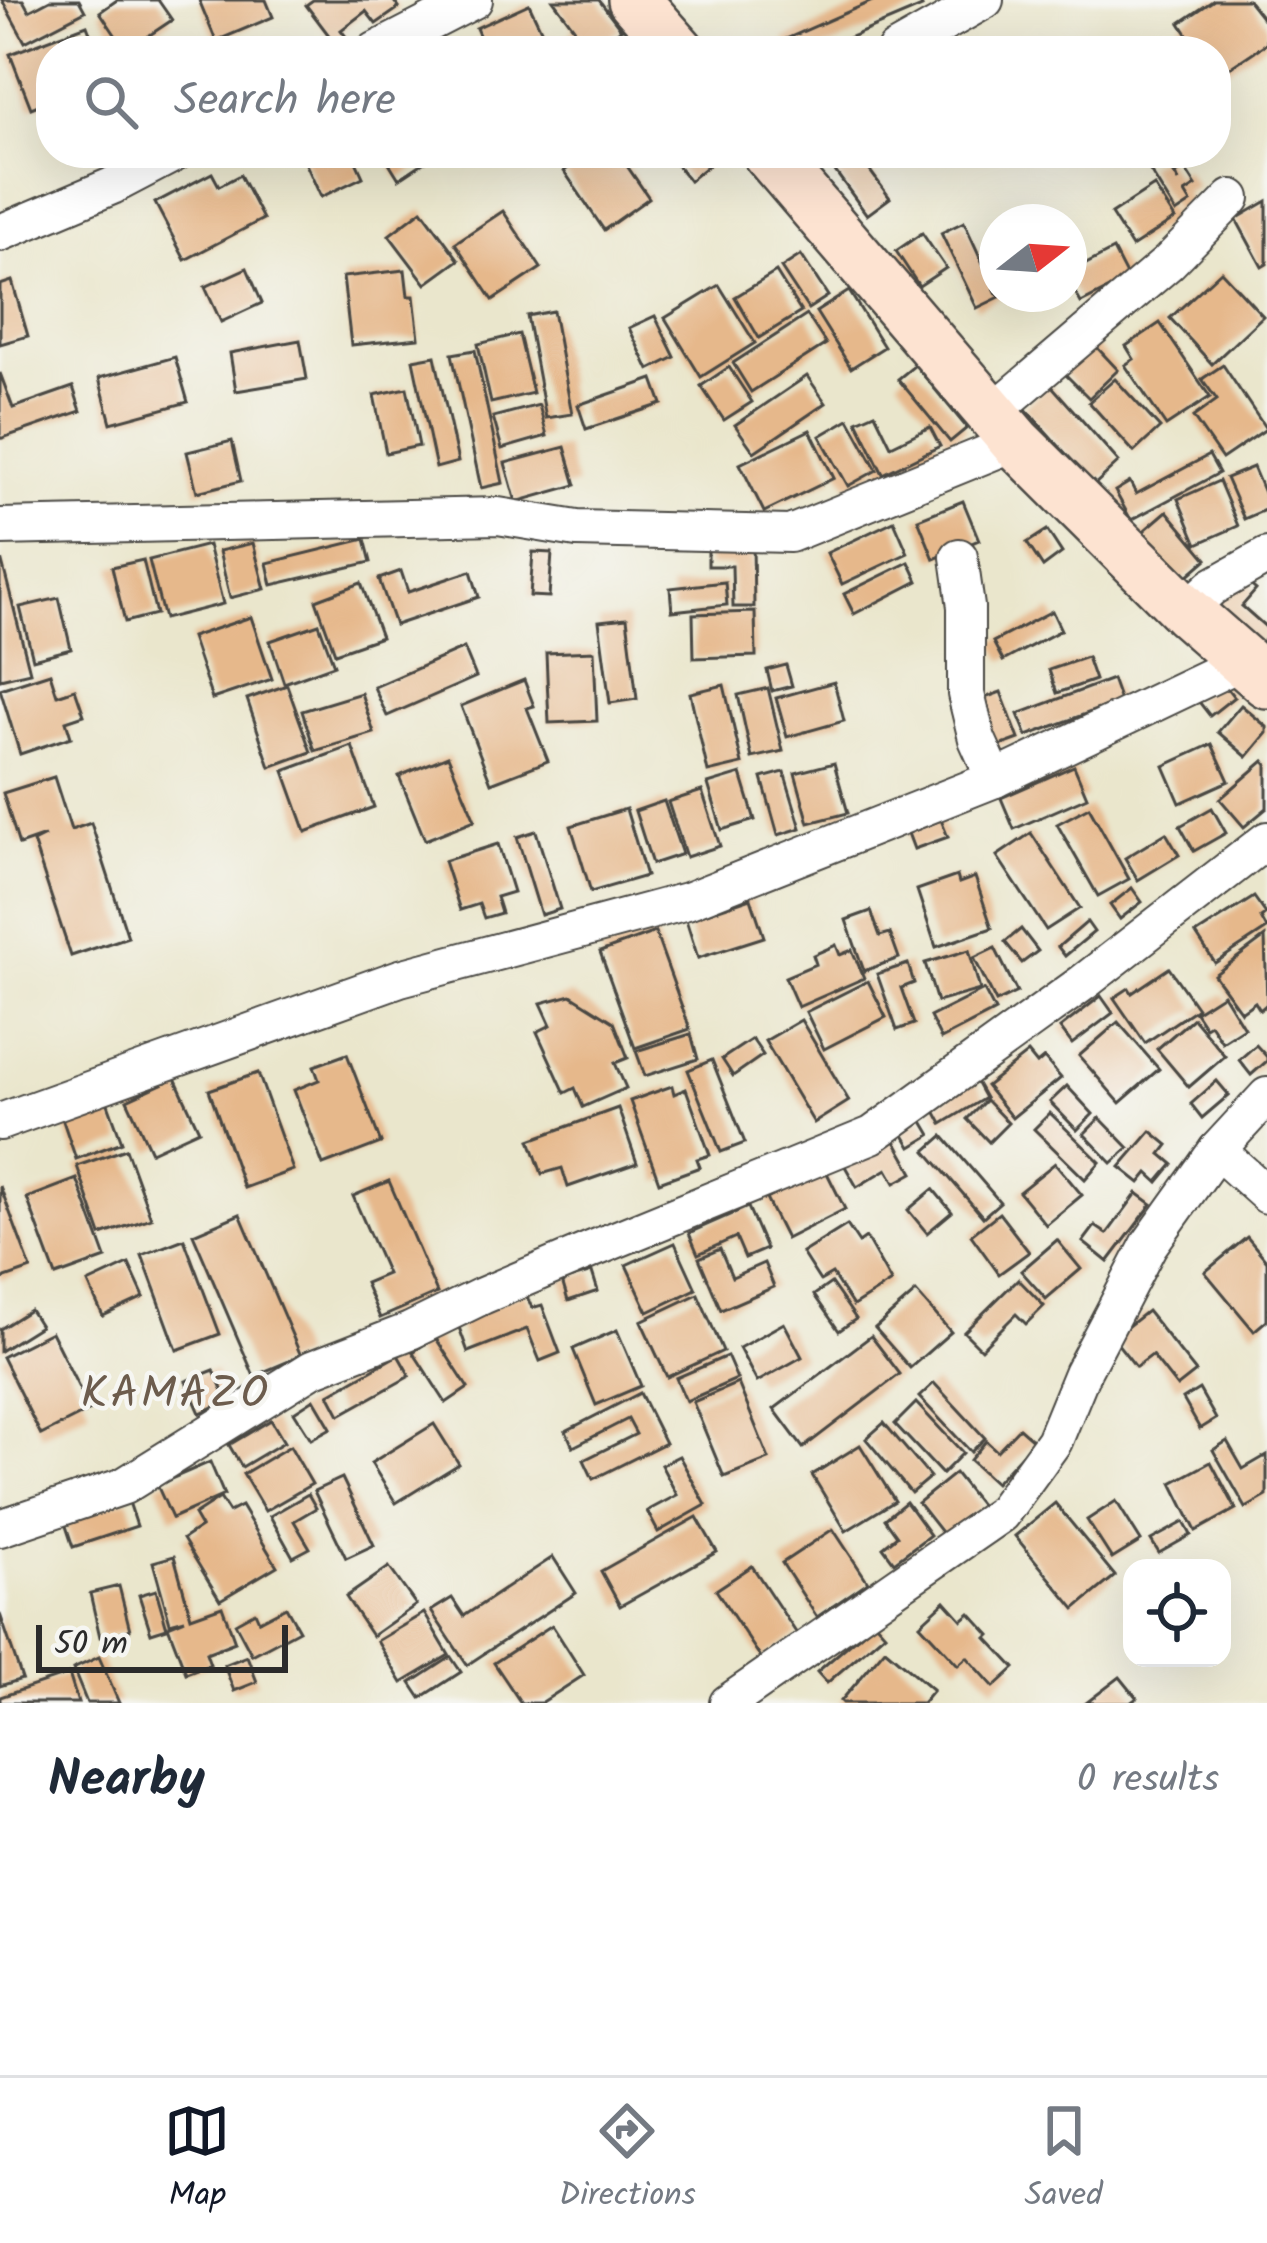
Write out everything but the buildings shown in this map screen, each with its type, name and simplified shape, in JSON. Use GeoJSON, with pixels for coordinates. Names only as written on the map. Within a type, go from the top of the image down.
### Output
{"type":"FeatureCollection","features":[{"type":"Feature","properties":{"kind":"street"},"geometry":{"type":"LineString","coordinates":[[404,36],[474,0]]}},
{"type":"Feature","properties":{"kind":"street"},"geometry":{"type":"LineString","coordinates":[[634,0],[666,36]]}},
{"type":"Feature","properties":{"kind":"street"},"geometry":{"type":"LineString","coordinates":[[921,36],[985,0]]}},
{"type":"Feature","properties":{"kind":"street"},"geometry":{"type":"LineString","coordinates":[[0,233],[147,168]]}},
{"type":"Feature","properties":{"kind":"street"},"geometry":{"type":"LineString","coordinates":[[0,1122],[400,979],[687,901],[1256,671],[1186,610],[1004,428],[781,168]]}},
{"type":"Feature","properties":{"kind":"street"},"geometry":{"type":"LineString","coordinates":[[0,527],[498,516],[577,529],[790,534],[1004,428],[1232,198]]}},
{"type":"Feature","properties":{"kind":"street"},"geometry":{"type":"LineString","coordinates":[[1186,610],[1212,587],[1267,556]]}},
{"type":"Feature","properties":{"kind":"street"},"geometry":{"type":"LineString","coordinates":[[959,557],[966,607],[966,694],[977,739],[995,779]]}},
{"type":"Feature","properties":{"kind":"street"},"geometry":{"type":"LineString","coordinates":[[0,1528],[124,1486],[312,1369],[872,1135],[1084,982],[1267,840]]}},
{"type":"Feature","properties":{"kind":"street"},"geometry":{"type":"LineString","coordinates":[[728,1703],[1001,1514],[1054,1441],[1082,1373],[1149,1245],[1217,1150],[1267,1096]]}},
{"type":"Feature","properties":{"kind":"street"},"geometry":{"type":"LineString","coordinates":[[1217,1150],[1267,1195]]}},
{"type":"Feature","properties":{"kind":"district","name":"KAMAZO"},"geometry":{"type":"Point","coordinates":[176,1395]}}]}
